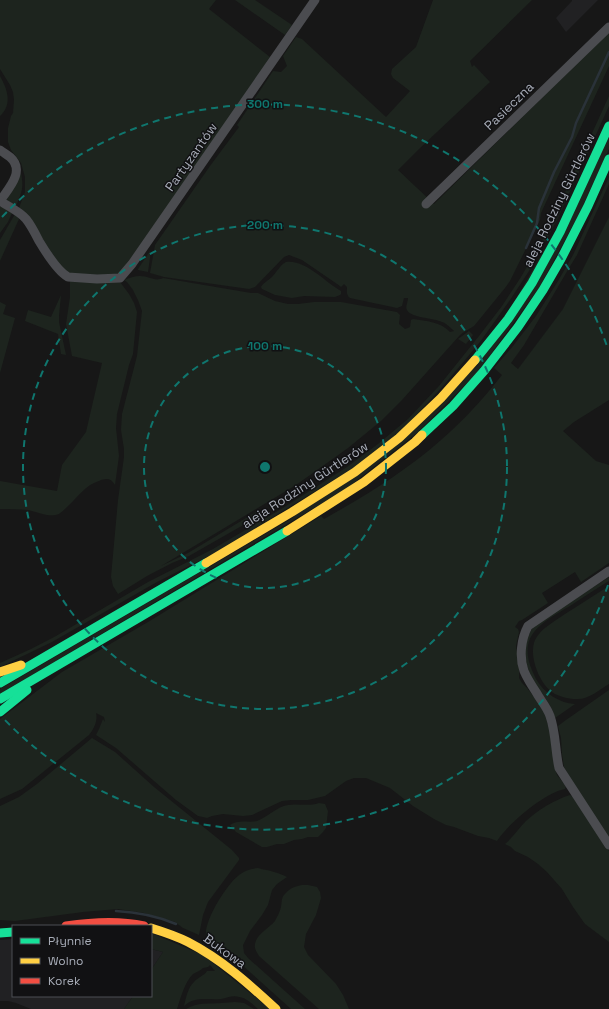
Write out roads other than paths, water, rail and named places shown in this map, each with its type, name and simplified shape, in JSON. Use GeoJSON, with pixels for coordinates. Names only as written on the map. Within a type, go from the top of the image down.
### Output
{"type":"FeatureCollection","features":[{"type":"Feature","properties":{"kind":"main road","name":"aleja Rodziny Gürtlerów"},"geometry":{"type":"LineString","coordinates":[[0,683],[305,504],[355,472],[399,438],[426,414],[473,364],[508,319],[532,283],[560,232],[609,126]]}},
{"type":"Feature","properties":{"kind":"main road","name":"aleja Rodziny Gürtlerów"},"geometry":{"type":"LineString","coordinates":[[0,699],[301,523],[364,482],[415,442],[453,406],[518,327],[562,258],[609,159]]}},
{"type":"Feature","properties":{"kind":"main road"},"geometry":{"type":"LineString","coordinates":[[0,672],[47,656]]}},
{"type":"Feature","properties":{"kind":"main road"},"geometry":{"type":"LineString","coordinates":[[0,712],[59,664]]}},
{"type":"Feature","properties":{"kind":"main road"},"geometry":{"type":"LineString","coordinates":[[72,925],[88,922],[122,922],[138,925]]}},
{"type":"Feature","properties":{"kind":"main road","name":"Bukowa"},"geometry":{"type":"LineString","coordinates":[[152,928],[176,935],[212,954],[276,1009]]}},
{"type":"Feature","properties":{"kind":"street","name":"Partyzantów"},"geometry":{"type":"LineString","coordinates":[[0,201],[16,210],[25,218],[54,264],[68,277],[97,280],[120,278],[145,245],[315,0]]}},
{"type":"Feature","properties":{"kind":"street","name":"Pasieczna"},"geometry":{"type":"LineString","coordinates":[[426,204],[609,27]]}},
{"type":"Feature","properties":{"kind":"street"},"geometry":{"type":"LineString","coordinates":[[0,150],[15,163],[17,174],[15,180],[0,201]]}},
{"type":"Feature","properties":{"kind":"street"},"geometry":{"type":"LineString","coordinates":[[609,571],[528,626],[524,633],[521,656],[524,672],[547,708],[551,718],[554,729],[556,758],[559,768],[609,845]]}},
{"type":"Feature","properties":{"kind":"waterway"},"geometry":{"type":"LineString","coordinates":[[526,248],[537,223],[539,208],[554,172],[572,137],[576,123],[609,52]]}},
{"type":"Feature","properties":{"kind":"waterway"},"geometry":{"type":"LineString","coordinates":[[116,911],[146,915],[176,924]]}}]}
